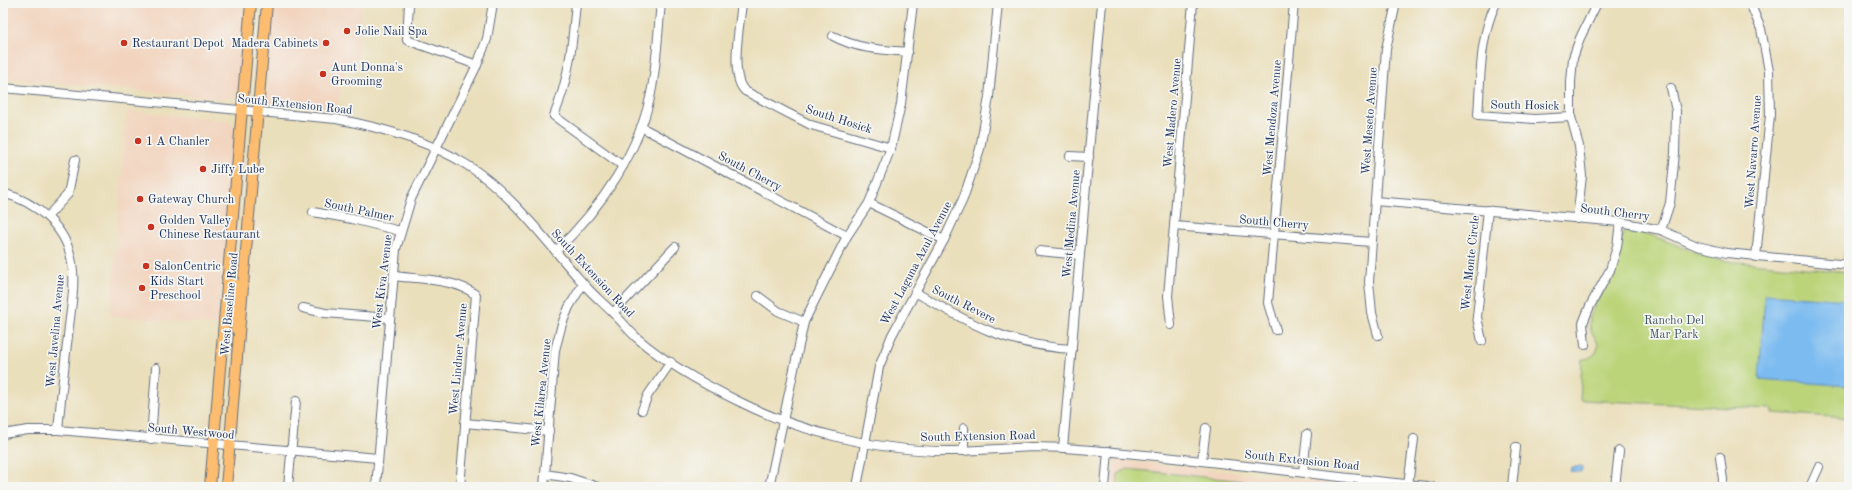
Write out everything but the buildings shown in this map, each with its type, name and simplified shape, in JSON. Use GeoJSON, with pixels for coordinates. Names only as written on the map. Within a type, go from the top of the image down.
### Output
{"type":"FeatureCollection","features":[{"type":"Feature","properties":{"kind":"main road","name":"West Baseline Road"},"geometry":{"type":"LineString","coordinates":[[210,487],[251,3]]}},
{"type":"Feature","properties":{"kind":"main road","name":"West Baseline Road"},"geometry":{"type":"LineString","coordinates":[[226,487],[267,3]]}},
{"type":"Feature","properties":{"kind":"main road"},"geometry":{"type":"LineString","coordinates":[[227,277],[233,280],[235,285],[233,316],[238,345]]}},
{"type":"Feature","properties":{"kind":"street"},"geometry":{"type":"LineString","coordinates":[[409,3],[407,40],[477,65]]}},
{"type":"Feature","properties":{"kind":"street","name":"West Kiva Avenue"},"geometry":{"type":"LineString","coordinates":[[376,487],[396,249],[400,231],[411,199],[477,65],[487,39],[493,3]]}},
{"type":"Feature","properties":{"kind":"street"},"geometry":{"type":"LineString","coordinates":[[576,3],[571,57],[564,89],[554,116],[623,166]]}},
{"type":"Feature","properties":{"kind":"street"},"geometry":{"type":"LineString","coordinates":[[556,250],[576,232],[600,202],[623,166],[641,127],[652,89],[661,3]]}},
{"type":"Feature","properties":{"kind":"street","name":"South Hosick"},"geometry":{"type":"LineString","coordinates":[[742,3],[736,69],[740,86],[745,91],[811,125],[890,148]]}},
{"type":"Feature","properties":{"kind":"street"},"geometry":{"type":"LineString","coordinates":[[769,487],[804,322],[847,236],[869,203],[890,148],[901,104],[913,3]]}},
{"type":"Feature","properties":{"kind":"street","name":"West Laguna Azul Avenue"},"geometry":{"type":"LineString","coordinates":[[857,487],[879,367],[892,335],[944,240],[963,199],[980,149],[989,97],[998,3]]}},
{"type":"Feature","properties":{"kind":"street","name":"West Medina Avenue"},"geometry":{"type":"LineString","coordinates":[[1063,448],[1102,3]]}},
{"type":"Feature","properties":{"kind":"street","name":"West Madero Avenue"},"geometry":{"type":"LineString","coordinates":[[1172,325],[1168,296],[1193,3]]}},
{"type":"Feature","properties":{"kind":"street","name":"West Mendoza Avenue"},"geometry":{"type":"LineString","coordinates":[[1276,330],[1268,303],[1294,3]]}},
{"type":"Feature","properties":{"kind":"street","name":"West Meseto Avenue"},"geometry":{"type":"LineString","coordinates":[[1378,335],[1372,314],[1368,282],[1386,48],[1396,3]]}},
{"type":"Feature","properties":{"kind":"street","name":"South Hosick"},"geometry":{"type":"LineString","coordinates":[[1496,3],[1489,19],[1483,40],[1478,116],[1535,119],[1572,118]]}},
{"type":"Feature","properties":{"kind":"street"},"geometry":{"type":"LineString","coordinates":[[1577,219],[1582,176],[1579,146],[1572,118],[1571,82],[1573,58],[1580,38],[1597,3]]}},
{"type":"Feature","properties":{"kind":"street","name":"West Navarro Avenue"},"geometry":{"type":"LineString","coordinates":[[1750,3],[1761,29],[1769,72],[1770,114],[1756,257]]}},
{"type":"Feature","properties":{"kind":"street"},"geometry":{"type":"LineString","coordinates":[[833,36],[845,42],[864,48],[908,52]]}},
{"type":"Feature","properties":{"kind":"street","name":"South Extension Road"},"geometry":{"type":"LineString","coordinates":[[3,88],[242,110],[356,123],[435,148],[468,165],[500,191],[556,250],[583,284],[638,339],[671,362],[742,403],[784,420],[866,443],[907,449],[964,451],[1031,447],[1108,451],[1303,472],[1372,483],[1436,487]]}},
{"type":"Feature","properties":{"kind":"street"},"geometry":{"type":"LineString","coordinates":[[1661,230],[1670,203],[1675,153],[1676,111],[1671,88]]}},
{"type":"Feature","properties":{"kind":"street","name":"South Cherry"},"geometry":{"type":"LineString","coordinates":[[641,127],[847,236]]}},
{"type":"Feature","properties":{"kind":"street"},"geometry":{"type":"LineString","coordinates":[[1070,156],[1089,157]]}},
{"type":"Feature","properties":{"kind":"street"},"geometry":{"type":"LineString","coordinates":[[3,193],[28,202],[47,217],[68,194],[75,160]]}},
{"type":"Feature","properties":{"kind":"street","name":"South Cherry"},"geometry":{"type":"LineString","coordinates":[[1375,201],[1620,222],[1661,230],[1697,246],[1727,253],[1848,265]]}},
{"type":"Feature","properties":{"kind":"street"},"geometry":{"type":"LineString","coordinates":[[869,203],[944,240]]}},
{"type":"Feature","properties":{"kind":"street","name":"West Monte Circle"},"geometry":{"type":"LineString","coordinates":[[1482,341],[1476,317],[1488,210]]}},
{"type":"Feature","properties":{"kind":"street","name":"South Palmer"},"geometry":{"type":"LineString","coordinates":[[313,212],[352,219],[400,231]]}},
{"type":"Feature","properties":{"kind":"street","name":"West Javelina Avenue"},"geometry":{"type":"LineString","coordinates":[[47,217],[64,238],[72,262],[72,296],[58,430]]}},
{"type":"Feature","properties":{"kind":"street"},"geometry":{"type":"LineString","coordinates":[[1585,345],[1583,323],[1590,306],[1610,270],[1620,222]]}},
{"type":"Feature","properties":{"kind":"street","name":"South Cherry"},"geometry":{"type":"LineString","coordinates":[[1174,226],[1371,242]]}},
{"type":"Feature","properties":{"kind":"street"},"geometry":{"type":"LineString","coordinates":[[613,313],[675,247]]}},
{"type":"Feature","properties":{"kind":"street"},"geometry":{"type":"LineString","coordinates":[[1848,265],[1849,250]]}},
{"type":"Feature","properties":{"kind":"street"},"geometry":{"type":"LineString","coordinates":[[1039,251],[1080,255]]}},
{"type":"Feature","properties":{"kind":"street","name":"West Lindner Avenue"},"geometry":{"type":"LineString","coordinates":[[394,276],[442,282],[470,290],[476,295],[460,487]]}},
{"type":"Feature","properties":{"kind":"street","name":"West Kilarea Avenue"},"geometry":{"type":"LineString","coordinates":[[544,487],[555,350],[567,312],[583,284]]}},
{"type":"Feature","properties":{"kind":"street","name":"South Revere"},"geometry":{"type":"LineString","coordinates":[[915,292],[963,320],[1002,336],[1044,346],[1072,349]]}},
{"type":"Feature","properties":{"kind":"street"},"geometry":{"type":"LineString","coordinates":[[758,296],[778,311],[804,322]]}},
{"type":"Feature","properties":{"kind":"street"},"geometry":{"type":"LineString","coordinates":[[303,308],[325,313],[390,318]]}},
{"type":"Feature","properties":{"kind":"street"},"geometry":{"type":"LineString","coordinates":[[642,410],[648,395],[671,362]]}},
{"type":"Feature","properties":{"kind":"street"},"geometry":{"type":"LineString","coordinates":[[151,439],[156,368]]}},
{"type":"Feature","properties":{"kind":"street"},"geometry":{"type":"LineString","coordinates":[[288,487],[296,401]]}},
{"type":"Feature","properties":{"kind":"street"},"geometry":{"type":"LineString","coordinates":[[465,423],[549,431]]}},
{"type":"Feature","properties":{"kind":"street"},"geometry":{"type":"LineString","coordinates":[[964,428],[964,451]]}},
{"type":"Feature","properties":{"kind":"street"},"geometry":{"type":"LineString","coordinates":[[1202,460],[1206,428]]}},
{"type":"Feature","properties":{"kind":"street","name":"South Westwood"},"geometry":{"type":"LineString","coordinates":[[3,434],[28,430],[58,430],[214,445],[378,458]]}},
{"type":"Feature","properties":{"kind":"street"},"geometry":{"type":"LineString","coordinates":[[1303,472],[1307,434]]}},
{"type":"Feature","properties":{"kind":"street"},"geometry":{"type":"LineString","coordinates":[[1408,485],[1414,439]]}},
{"type":"Feature","properties":{"kind":"street"},"geometry":{"type":"LineString","coordinates":[[1512,487],[1516,447]]}},
{"type":"Feature","properties":{"kind":"street"},"geometry":{"type":"LineString","coordinates":[[1105,487],[1108,451]]}},
{"type":"Feature","properties":{"kind":"street"},"geometry":{"type":"LineString","coordinates":[[1615,487],[1619,451]]}},
{"type":"Feature","properties":{"kind":"street"},"geometry":{"type":"LineString","coordinates":[[1720,457],[1723,480],[1722,487]]}},
{"type":"Feature","properties":{"kind":"street"},"geometry":{"type":"LineString","coordinates":[[1810,487],[1819,467]]}},
{"type":"Feature","properties":{"kind":"street"},"geometry":{"type":"LineString","coordinates":[[545,474],[570,478],[598,487]]}},
{"type":"Feature","properties":{"kind":"shaded area"},"geometry":{"type":"Polygon","coordinates":[[[3,3],[245,3],[238,89],[235,96],[225,99],[3,78],[3,3]]]}},
{"type":"Feature","properties":{"kind":"shaded area"},"geometry":{"type":"Polygon","coordinates":[[[274,3],[362,3],[356,70],[344,69],[337,111],[275,105],[268,102],[266,94],[274,3]]]}},
{"type":"Feature","properties":{"kind":"shaded area"},"geometry":{"type":"Polygon","coordinates":[[[127,111],[225,120],[231,122],[234,128],[218,325],[110,316],[127,111]]]}},
{"type":"Feature","properties":{"kind":"shaded area"},"geometry":{"type":"Polygon","coordinates":[[[1117,460],[1327,482],[1327,487],[1111,487],[1114,463],[1117,460]]]}},
{"type":"Feature","properties":{"kind":"green space","name":"Rancho Del Mar Park"},"geometry":{"type":"Polygon","coordinates":[[[1625,230],[1637,230],[1711,258],[1728,261],[1849,272],[1849,418],[1772,413],[1772,409],[1580,400],[1582,359],[1592,356],[1598,347],[1597,341],[1590,328],[1591,313],[1614,272],[1621,240],[1625,230]]]}},
{"type":"Feature","properties":{"kind":"green space"},"geometry":{"type":"Polygon","coordinates":[[[1127,469],[1301,487],[1117,487],[1118,474],[1127,469]]]}},
{"type":"Feature","properties":{"kind":"water"},"geometry":{"type":"Polygon","coordinates":[[[1765,294],[1849,300],[1849,386],[1759,379],[1765,294]]]}},
{"type":"Feature","properties":{"kind":"water"},"geometry":{"type":"Polygon","coordinates":[[[1581,466],[1583,468],[1581,472],[1570,471],[1571,468],[1581,466]]]}},
{"type":"Feature","properties":{"kind":"place","name":"Jolie Nail Spa"},"geometry":{"type":"Point","coordinates":[347,31]}},
{"type":"Feature","properties":{"kind":"place","name":"Restaurant Depot"},"geometry":{"type":"Point","coordinates":[124,43]}},
{"type":"Feature","properties":{"kind":"place","name":"Madera Cabinets"},"geometry":{"type":"Point","coordinates":[326,43]}},
{"type":"Feature","properties":{"kind":"place","name":"Aunt Donna's Grooming"},"geometry":{"type":"Point","coordinates":[323,74]}},
{"type":"Feature","properties":{"kind":"place","name":"1 A Chanler"},"geometry":{"type":"Point","coordinates":[138,141]}},
{"type":"Feature","properties":{"kind":"place","name":"Jiffy Lube"},"geometry":{"type":"Point","coordinates":[203,169]}},
{"type":"Feature","properties":{"kind":"place","name":"Gateway Church"},"geometry":{"type":"Point","coordinates":[140,199]}},
{"type":"Feature","properties":{"kind":"place","name":"Golden Valley Chinese Restaurant"},"geometry":{"type":"Point","coordinates":[151,227]}},
{"type":"Feature","properties":{"kind":"place","name":"SalonCentric"},"geometry":{"type":"Point","coordinates":[146,266]}},
{"type":"Feature","properties":{"kind":"place","name":"Kids Start Preschool"},"geometry":{"type":"Point","coordinates":[142,288]}}]}
